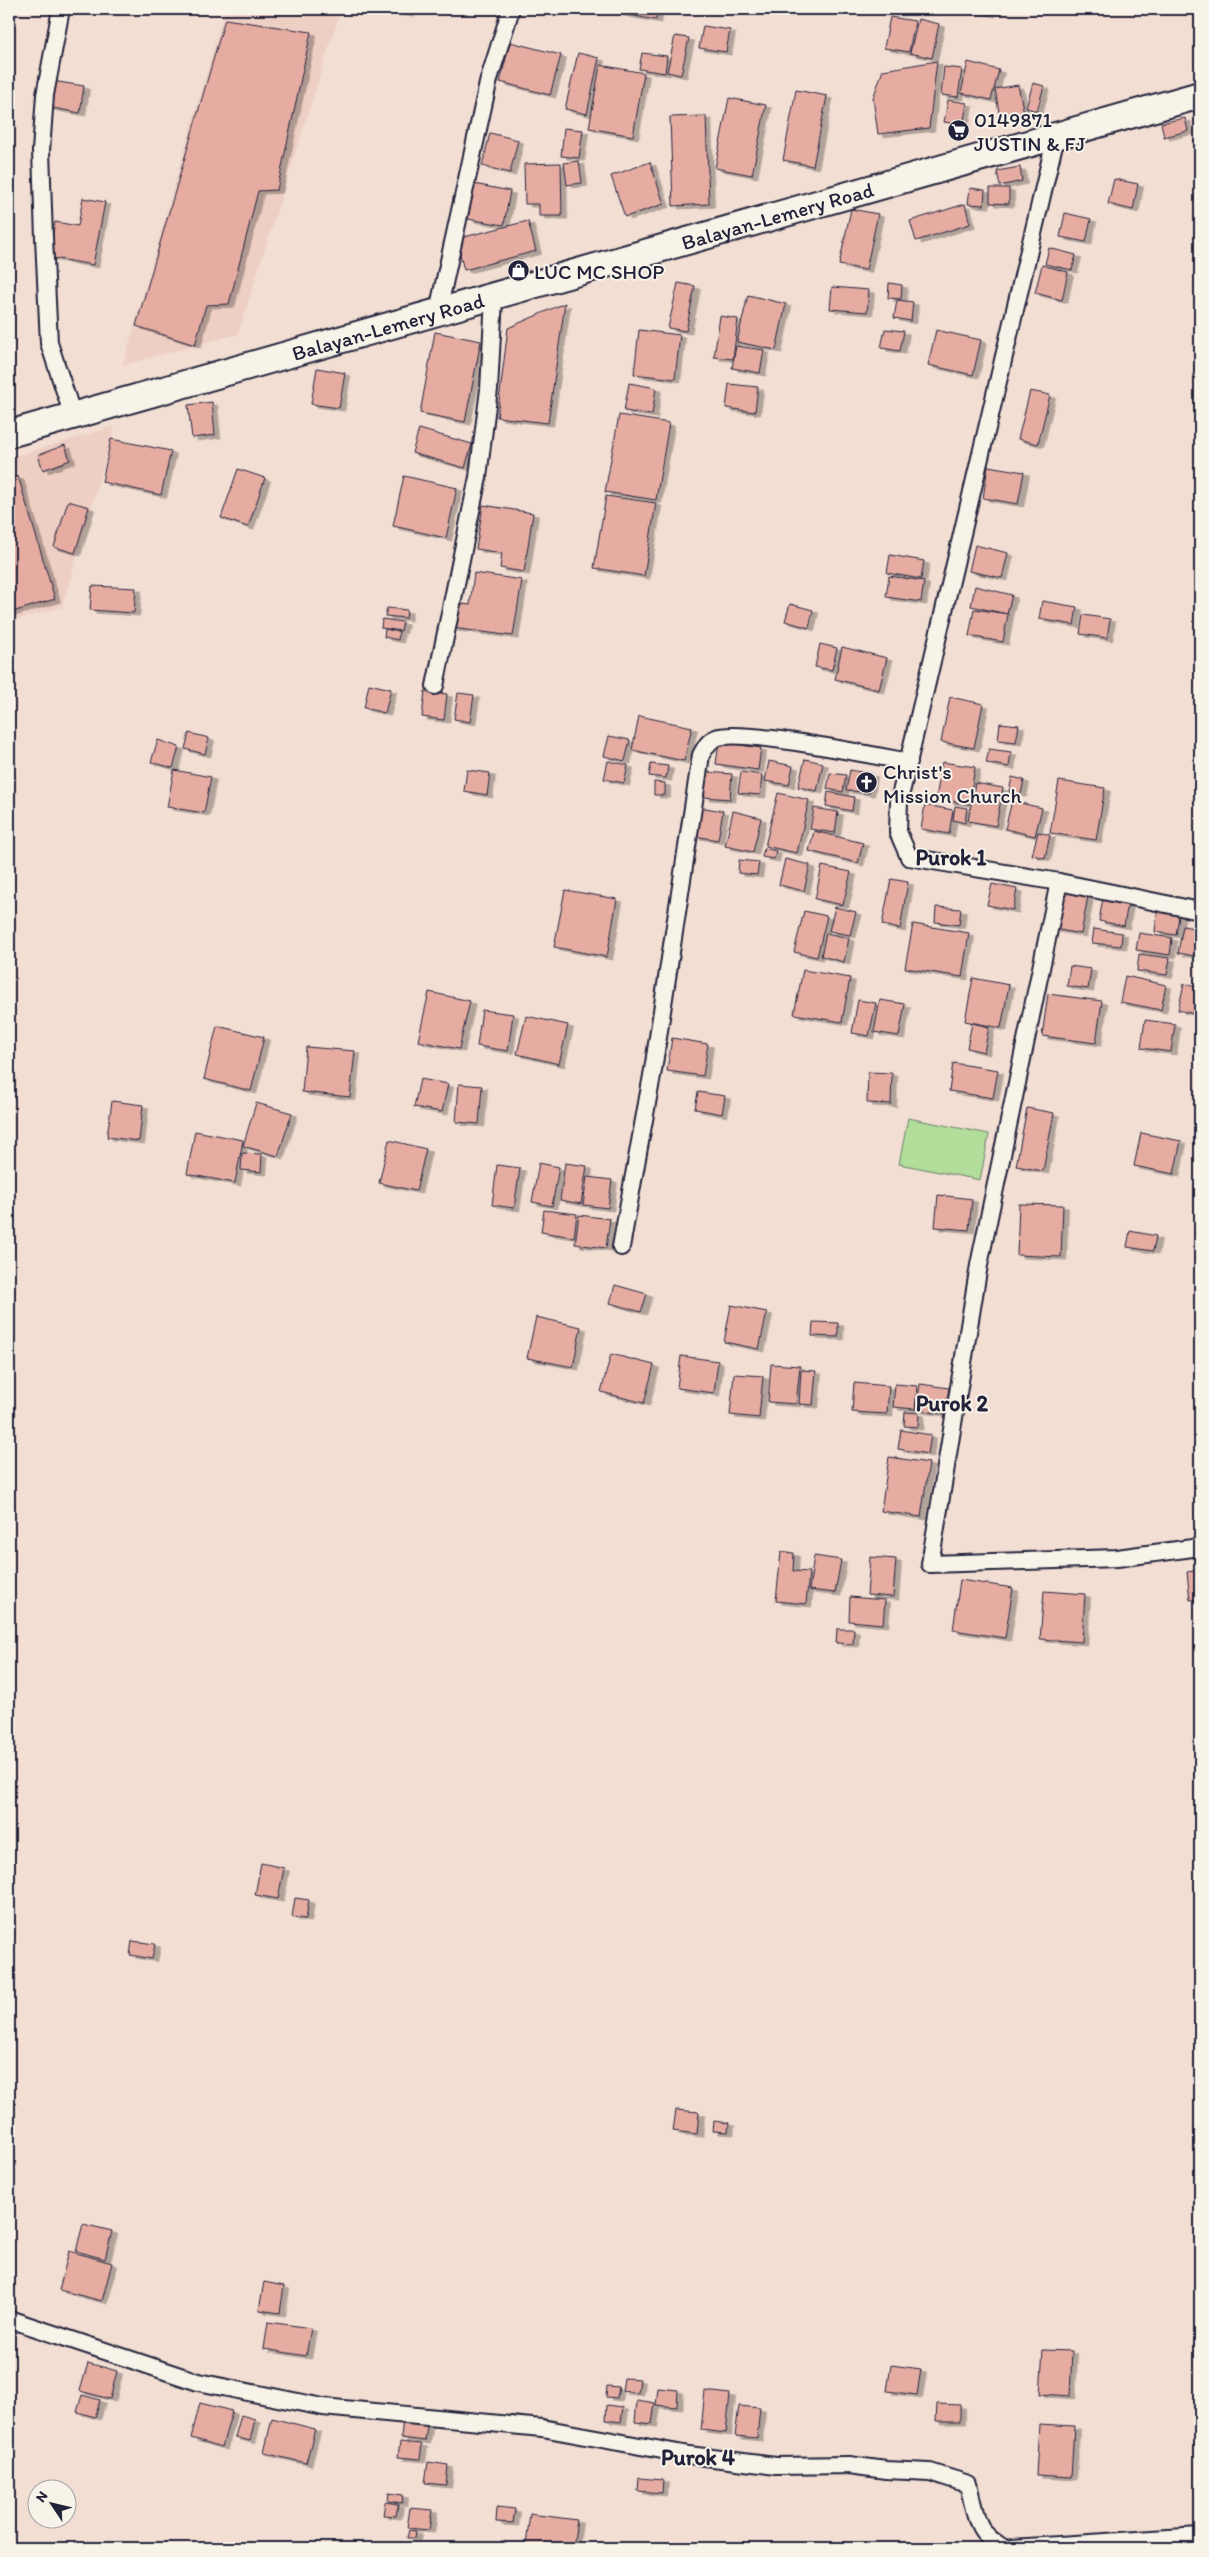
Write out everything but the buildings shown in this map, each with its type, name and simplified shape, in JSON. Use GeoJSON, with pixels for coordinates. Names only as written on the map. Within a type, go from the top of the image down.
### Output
{"type":"FeatureCollection","features":[{"type":"Feature","properties":{"kind":"main road","name":"Balayan-Lemery Road"},"geometry":{"type":"LineString","coordinates":[[9,434],[438,311],[494,298],[1200,95]]}},
{"type":"Feature","properties":{"kind":"street"},"geometry":{"type":"LineString","coordinates":[[61,9],[45,95],[41,151],[49,343],[73,416]]}},
{"type":"Feature","properties":{"kind":"street"},"geometry":{"type":"LineString","coordinates":[[438,311],[489,79],[511,9]]}},
{"type":"Feature","properties":{"kind":"street"},"geometry":{"type":"LineString","coordinates":[[1056,136],[899,802],[898,832],[908,857],[1059,882],[1200,912]]}},
{"type":"Feature","properties":{"kind":"street"},"geometry":{"type":"LineString","coordinates":[[435,686],[478,477],[489,389],[494,298]]}},
{"type":"Feature","properties":{"kind":"street"},"geometry":{"type":"LineString","coordinates":[[621,1247],[653,1070],[701,755],[708,744],[717,737],[745,735],[909,762]]}},
{"type":"Feature","properties":{"kind":"street"},"geometry":{"type":"LineString","coordinates":[[1059,882],[979,1265],[930,1564],[1117,1558],[1200,1548]]}},
{"type":"Feature","properties":{"kind":"street"},"geometry":{"type":"LineString","coordinates":[[9,2319],[198,2382],[322,2407],[542,2428],[689,2456],[776,2466],[849,2465],[886,2470],[930,2472],[949,2476],[968,2484],[978,2525],[989,2540],[1005,2548]]}},
{"type":"Feature","properties":{"kind":"street"},"geometry":{"type":"LineString","coordinates":[[1012,2548],[1200,2536]]}},
{"type":"Feature","properties":{"kind":"shaded area"},"geometry":{"type":"Polygon","coordinates":[[[225,9],[341,9],[238,334],[123,365],[225,9]]]}},
{"type":"Feature","properties":{"kind":"shaded area"},"geometry":{"type":"Polygon","coordinates":[[[115,426],[62,607],[9,622],[9,458],[115,426]]]}},
{"type":"Feature","properties":{"kind":"green space"},"geometry":{"type":"Polygon","coordinates":[[[908,1118],[989,1134],[980,1180],[899,1164],[908,1118]]]}},
{"type":"Feature","properties":{"kind":"place","name":"0149871 JUSTIN & FJ"},"geometry":{"type":"Point","coordinates":[958,131]}},
{"type":"Feature","properties":{"kind":"place","name":"LUC MC SHOP"},"geometry":{"type":"Point","coordinates":[518,271]}},
{"type":"Feature","properties":{"kind":"place","name":"Christ's Mission Church"},"geometry":{"type":"Point","coordinates":[867,783]}},
{"type":"Feature","properties":{"kind":"district","name":"Purok 1"},"geometry":{"type":"Point","coordinates":[951,857]}},
{"type":"Feature","properties":{"kind":"district","name":"Purok 2"},"geometry":{"type":"Point","coordinates":[952,1403]}},
{"type":"Feature","properties":{"kind":"district","name":"Purok 4"},"geometry":{"type":"Point","coordinates":[698,2457]}}]}
